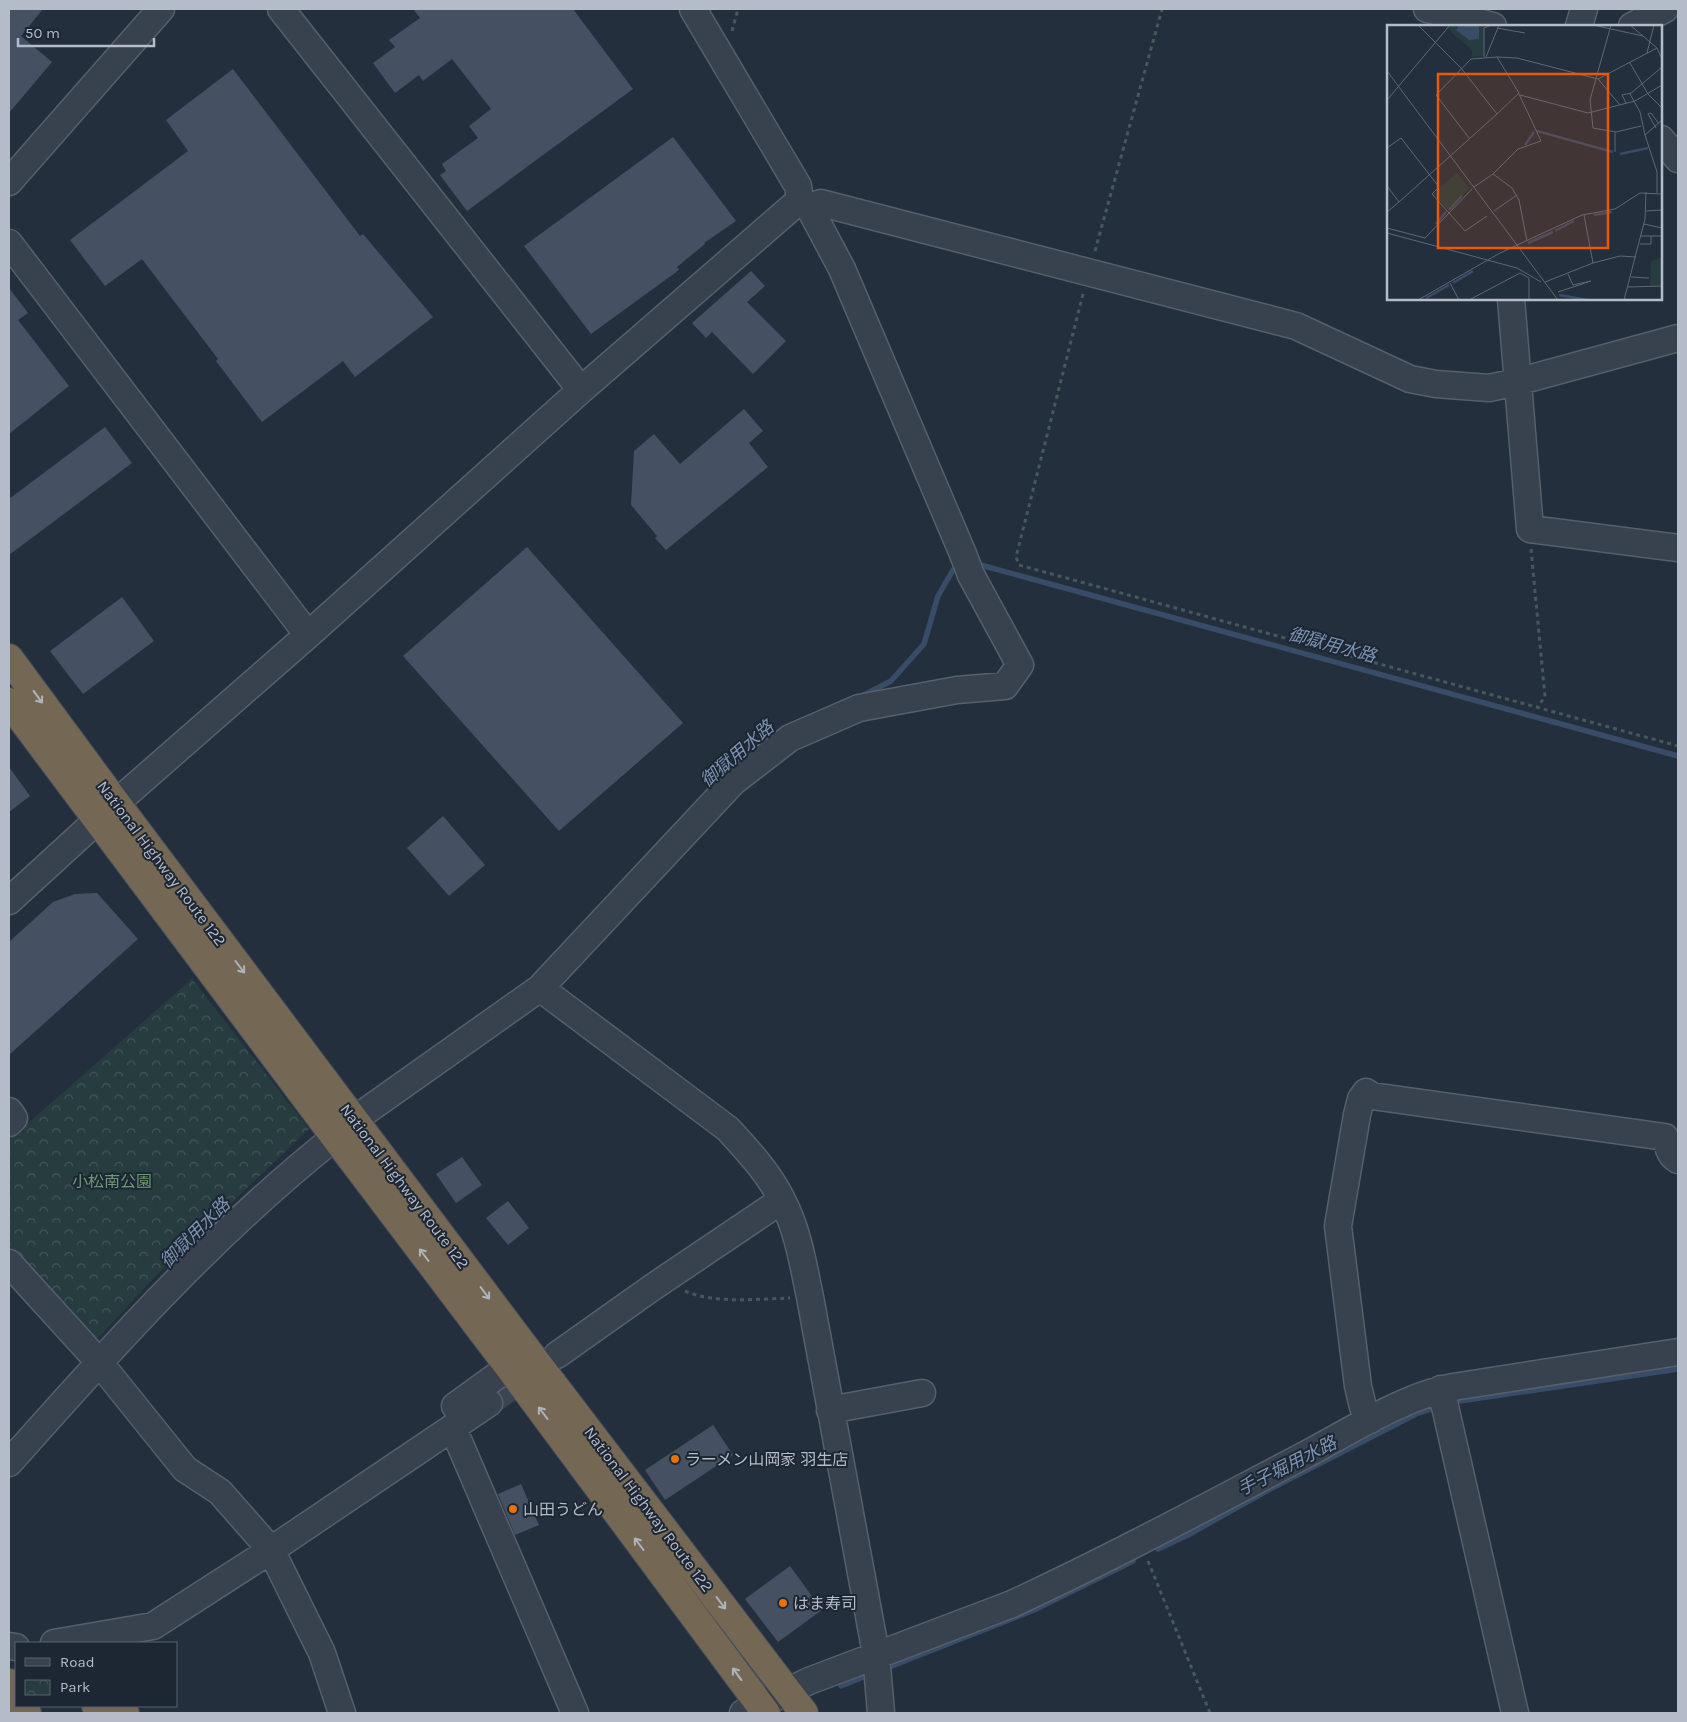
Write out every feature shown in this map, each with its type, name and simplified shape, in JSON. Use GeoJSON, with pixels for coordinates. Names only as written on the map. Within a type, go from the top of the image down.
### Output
{"type":"FeatureCollection","features":[{"type":"Feature","properties":{"kind":"highway","name":"National Highway Route 122"},"geometry":{"type":"LineString","coordinates":[[9,658],[107,811],[335,1137],[520,1360],[804,1713]]}},
{"type":"Feature","properties":{"kind":"highway","name":"National Highway Route 122"},"geometry":{"type":"LineString","coordinates":[[9,702],[107,811],[355,1119],[756,1710]]}},
{"type":"Feature","properties":{"kind":"highway"},"geometry":{"type":"LineString","coordinates":[[100,1707],[125,1713]]}},
{"type":"Feature","properties":{"kind":"highway"},"geometry":{"type":"LineString","coordinates":[[9,1708],[27,1713]]}},
{"type":"Feature","properties":{"kind":"street"},"geometry":{"type":"LineString","coordinates":[[9,182],[161,9]]}},
{"type":"Feature","properties":{"kind":"street"},"geometry":{"type":"LineString","coordinates":[[281,9],[581,390]]}},
{"type":"Feature","properties":{"kind":"street"},"geometry":{"type":"LineString","coordinates":[[355,1119],[540,988],[732,782],[790,738],[859,708],[957,690],[1005,686],[1020,665],[971,575],[842,269],[805,204],[798,186],[693,9]]}},
{"type":"Feature","properties":{"kind":"street"},"geometry":{"type":"LineString","coordinates":[[1427,9],[1489,25]]}},
{"type":"Feature","properties":{"kind":"street"},"geometry":{"type":"LineString","coordinates":[[1579,25],[1584,9]]}},
{"type":"Feature","properties":{"kind":"street"},"geometry":{"type":"LineString","coordinates":[[1634,25],[1665,9]]}},
{"type":"Feature","properties":{"kind":"street"},"geometry":{"type":"LineString","coordinates":[[1662,140],[1678,159]]}},
{"type":"Feature","properties":{"kind":"street"},"geometry":{"type":"LineString","coordinates":[[9,902],[107,811],[308,635],[581,390],[805,204],[821,202],[1296,326],[1410,378],[1436,384],[1489,388],[1678,338]]}},
{"type":"Feature","properties":{"kind":"street"},"geometry":{"type":"LineString","coordinates":[[9,242],[308,635]]}},
{"type":"Feature","properties":{"kind":"street"},"geometry":{"type":"LineString","coordinates":[[1511,300],[1530,529],[1678,548]]}},
{"type":"Feature","properties":{"kind":"street"},"geometry":{"type":"LineString","coordinates":[[540,988],[728,1129],[753,1156],[782,1200],[798,1241],[810,1297],[876,1654],[881,1713]]}},
{"type":"Feature","properties":{"kind":"street"},"geometry":{"type":"LineString","coordinates":[[1370,1420],[1363,1407],[1358,1386],[1338,1226],[1357,1115],[1361,1099],[1366,1092],[1372,1096],[1665,1137],[1669,1152],[1678,1160]]}},
{"type":"Feature","properties":{"kind":"street"},"geometry":{"type":"LineString","coordinates":[[9,1111],[14,1118],[9,1123]]}},
{"type":"Feature","properties":{"kind":"street"},"geometry":{"type":"LineString","coordinates":[[9,1463],[99,1362],[185,1273],[256,1204],[302,1163],[335,1137]]}},
{"type":"Feature","properties":{"kind":"street"},"geometry":{"type":"LineString","coordinates":[[557,1355],[675,1282],[782,1200]]}},
{"type":"Feature","properties":{"kind":"street"},"geometry":{"type":"LineString","coordinates":[[9,1263],[99,1362],[185,1469],[220,1492],[271,1550],[322,1653],[342,1713]]}},
{"type":"Feature","properties":{"kind":"street"},"geometry":{"type":"LineString","coordinates":[[60,1642],[153,1626],[370,1484],[495,1409],[458,1442],[377,1494],[370,1484],[365,1477],[364,1472],[369,1465],[659,1266],[665,1267],[675,1282]]}},
{"type":"Feature","properties":{"kind":"street"},"geometry":{"type":"LineString","coordinates":[[756,1710],[787,1690],[876,1654],[1012,1604],[1140,1541],[1370,1420],[1423,1395],[1441,1389],[1678,1352]]}},
{"type":"Feature","properties":{"kind":"street"},"geometry":{"type":"LineString","coordinates":[[1441,1389],[1514,1713]]}},
{"type":"Feature","properties":{"kind":"street"},"geometry":{"type":"LineString","coordinates":[[830,1410],[922,1393]]}},
{"type":"Feature","properties":{"kind":"street"},"geometry":{"type":"LineString","coordinates":[[458,1442],[575,1713]]}},
{"type":"Feature","properties":{"kind":"path"},"geometry":{"type":"LineString","coordinates":[[1162,9],[1089,271],[1016,557],[1019,565],[1678,746]]}},
{"type":"Feature","properties":{"kind":"path"},"geometry":{"type":"LineString","coordinates":[[1530,529],[1545,696],[1537,707]]}},
{"type":"Feature","properties":{"kind":"path"},"geometry":{"type":"LineString","coordinates":[[675,1282],[703,1297],[748,1300],[810,1297]]}},
{"type":"Feature","properties":{"kind":"path"},"geometry":{"type":"LineString","coordinates":[[1140,1541],[1210,1713]]}},
{"type":"Feature","properties":{"kind":"green space","name":"小松南公園"},"geometry":{"type":"Polygon","coordinates":[[[192,979],[309,1129],[172,1259],[95,1341],[9,1250],[9,1140],[192,979]]]}},
{"type":"Feature","properties":{"kind":"building"},"geometry":{"type":"Polygon","coordinates":[[[9,9],[43,9],[21,36],[52,62],[9,113],[9,9]]]}},
{"type":"Feature","properties":{"kind":"building"},"geometry":{"type":"Polygon","coordinates":[[[413,9],[573,9],[633,89],[467,211],[440,175],[446,171],[442,164],[478,138],[469,126],[491,109],[452,59],[423,81],[419,75],[395,93],[373,63],[395,47],[389,40],[420,18],[413,9]]]}},
{"type":"Feature","properties":{"kind":"building"},"geometry":{"type":"Polygon","coordinates":[[[233,69],[360,236],[363,234],[433,317],[355,377],[343,361],[262,422],[216,361],[218,359],[142,259],[105,286],[70,240],[188,151],[166,120],[233,69]]]}},
{"type":"Feature","properties":{"kind":"building"},"geometry":{"type":"Polygon","coordinates":[[[673,137],[736,221],[704,243],[677,267],[679,270],[591,334],[524,246],[673,137]]]}},
{"type":"Feature","properties":{"kind":"building"},"geometry":{"type":"Polygon","coordinates":[[[751,271],[765,286],[747,302],[786,341],[753,374],[712,332],[706,338],[692,323],[751,271]]]}},
{"type":"Feature","properties":{"kind":"building"},"geometry":{"type":"Polygon","coordinates":[[[9,288],[28,313],[18,320],[69,386],[9,434],[9,288]]]}},
{"type":"Feature","properties":{"kind":"building"},"geometry":{"type":"Polygon","coordinates":[[[744,409],[763,431],[749,443],[768,467],[666,550],[631,505],[634,451],[654,434],[680,464],[744,409]]]}},
{"type":"Feature","properties":{"kind":"building"},"geometry":{"type":"Polygon","coordinates":[[[105,427],[132,463],[9,555],[9,499],[105,427]]]}},
{"type":"Feature","properties":{"kind":"building"},"geometry":{"type":"Polygon","coordinates":[[[527,547],[683,723],[559,831],[403,656],[527,547]]]}},
{"type":"Feature","properties":{"kind":"building"},"geometry":{"type":"Polygon","coordinates":[[[122,597],[154,641],[83,694],[50,651],[122,597]]]}},
{"type":"Feature","properties":{"kind":"building"},"geometry":{"type":"Polygon","coordinates":[[[9,767],[30,796],[9,812],[9,767]]]}},
{"type":"Feature","properties":{"kind":"building"},"geometry":{"type":"Polygon","coordinates":[[[443,816],[485,865],[449,896],[407,848],[443,816]]]}},
{"type":"Feature","properties":{"kind":"building"},"geometry":{"type":"Polygon","coordinates":[[[97,893],[138,939],[9,1055],[9,942],[53,902],[75,894],[97,893]]]}},
{"type":"Feature","properties":{"kind":"building"},"geometry":{"type":"Polygon","coordinates":[[[462,1157],[482,1185],[456,1203],[436,1174],[462,1157]]]}},
{"type":"Feature","properties":{"kind":"building"},"geometry":{"type":"Polygon","coordinates":[[[508,1201],[529,1228],[508,1245],[486,1218],[508,1201]]]}},
{"type":"Feature","properties":{"kind":"building"},"geometry":{"type":"Polygon","coordinates":[[[713,1425],[733,1455],[665,1500],[645,1470],[713,1425]]]}},
{"type":"Feature","properties":{"kind":"building"},"geometry":{"type":"Polygon","coordinates":[[[521,1484],[539,1525],[515,1535],[498,1494],[521,1484]]]}},
{"type":"Feature","properties":{"kind":"building"},"geometry":{"type":"Polygon","coordinates":[[[790,1566],[822,1610],[778,1642],[745,1599],[790,1566]]]}},
{"type":"Feature","properties":{"kind":"waterway","name":"御獄用水路"},"geometry":{"type":"LineString","coordinates":[[977,564],[1678,756]]}},
{"type":"Feature","properties":{"kind":"waterway","name":"御獄用水路"},"geometry":{"type":"LineString","coordinates":[[862,696],[891,681],[924,644],[938,596],[953,570]]}},
{"type":"Feature","properties":{"kind":"waterway","name":"手子堀用水路"},"geometry":{"type":"LineString","coordinates":[[1460,1401],[1678,1369]]}},
{"type":"Feature","properties":{"kind":"waterway","name":"手子堀用水路"},"geometry":{"type":"LineString","coordinates":[[1158,1549],[1188,1535],[1270,1489],[1416,1414],[1431,1409]]}},
{"type":"Feature","properties":{"kind":"waterway","name":"手子堀用水路"},"geometry":{"type":"LineString","coordinates":[[892,1666],[1034,1610],[1133,1561]]}},
{"type":"Feature","properties":{"kind":"waterway","name":"手子堀用水路"},"geometry":{"type":"LineString","coordinates":[[841,1686],[863,1677]]}},
{"type":"Feature","properties":{"kind":"tunnel"},"geometry":{"type":"LineString","coordinates":[[489,1403],[537,1369]]}},
{"type":"Feature","properties":{"kind":"place","name":"ラーメン山岡家 羽生店"},"geometry":{"type":"Point","coordinates":[675,1459]}},
{"type":"Feature","properties":{"kind":"place","name":"山田うどん"},"geometry":{"type":"Point","coordinates":[513,1509]}},
{"type":"Feature","properties":{"kind":"place","name":"はま寿司"},"geometry":{"type":"Point","coordinates":[783,1603]}}]}
